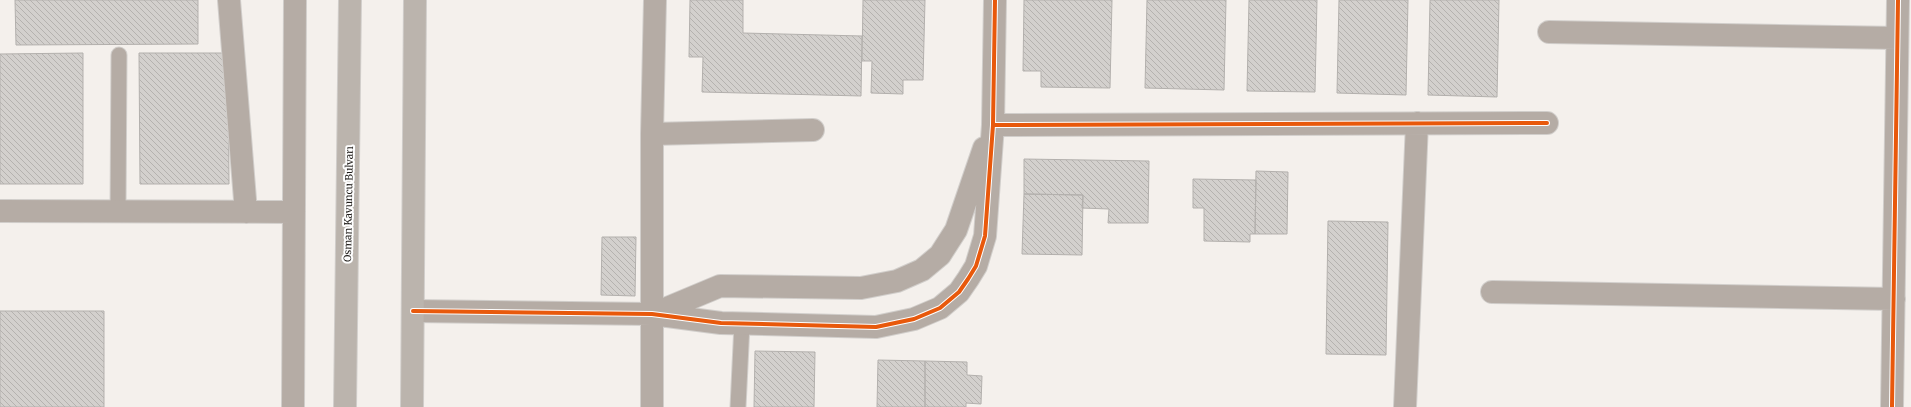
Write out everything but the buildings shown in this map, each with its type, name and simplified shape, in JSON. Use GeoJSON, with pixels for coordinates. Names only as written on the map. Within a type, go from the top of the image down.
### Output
{"type":"FeatureCollection","features":[{"type":"Feature","properties":{"kind":"highway","name":"Osman Kavuncu Bulvarı"},"geometry":{"type":"LineString","coordinates":[[345,407],[350,0]]}},
{"type":"Feature","properties":{"kind":"highway"},"geometry":{"type":"LineString","coordinates":[[412,407],[415,0]]}},
{"type":"Feature","properties":{"kind":"street"},"geometry":{"type":"LineString","coordinates":[[229,0],[246,212]]}},
{"type":"Feature","properties":{"kind":"street"},"geometry":{"type":"LineString","coordinates":[[293,407],[296,0]]}},
{"type":"Feature","properties":{"kind":"street"},"geometry":{"type":"LineString","coordinates":[[652,407],[652,134],[655,0]]}},
{"type":"Feature","properties":{"kind":"street"},"geometry":{"type":"LineString","coordinates":[[413,311],[652,314],[721,324],[876,326],[914,319],[948,302],[960,292],[976,266],[983,243],[993,125],[995,0]]}},
{"type":"Feature","properties":{"kind":"street"},"geometry":{"type":"LineString","coordinates":[[1892,407],[1898,0]]}},
{"type":"Feature","properties":{"kind":"street"},"geometry":{"type":"LineString","coordinates":[[1548,32],[1897,38]]}},
{"type":"Feature","properties":{"kind":"street"},"geometry":{"type":"LineString","coordinates":[[1405,407],[1417,123]]}},
{"type":"Feature","properties":{"kind":"street"},"geometry":{"type":"LineString","coordinates":[[993,125],[1547,123]]}},
{"type":"Feature","properties":{"kind":"street"},"geometry":{"type":"LineString","coordinates":[[652,314],[720,286],[861,288],[897,282],[922,270],[940,256],[956,230],[993,125]]}},
{"type":"Feature","properties":{"kind":"street"},"geometry":{"type":"LineString","coordinates":[[652,134],[813,130]]}},
{"type":"Feature","properties":{"kind":"street"},"geometry":{"type":"LineString","coordinates":[[0,211],[294,212]]}},
{"type":"Feature","properties":{"kind":"street"},"geometry":{"type":"LineString","coordinates":[[1492,292],[1894,300]]}},
{"type":"Feature","properties":{"kind":"lane"},"geometry":{"type":"LineString","coordinates":[[118,211],[119,55]]}},
{"type":"Feature","properties":{"kind":"lane"},"geometry":{"type":"LineString","coordinates":[[738,407],[742,324]]}},
{"type":"Feature","properties":{"kind":"cycle path"},"geometry":{"type":"LineString","coordinates":[[413,311],[652,314],[721,323],[876,327],[914,319],[940,308],[959,292],[968,279],[976,266],[985,236],[993,125],[995,0]]}},
{"type":"Feature","properties":{"kind":"cycle path"},"geometry":{"type":"LineString","coordinates":[[1892,407],[1898,0]]}},
{"type":"Feature","properties":{"kind":"cycle path"},"geometry":{"type":"LineString","coordinates":[[993,125],[1547,123]]}}]}
